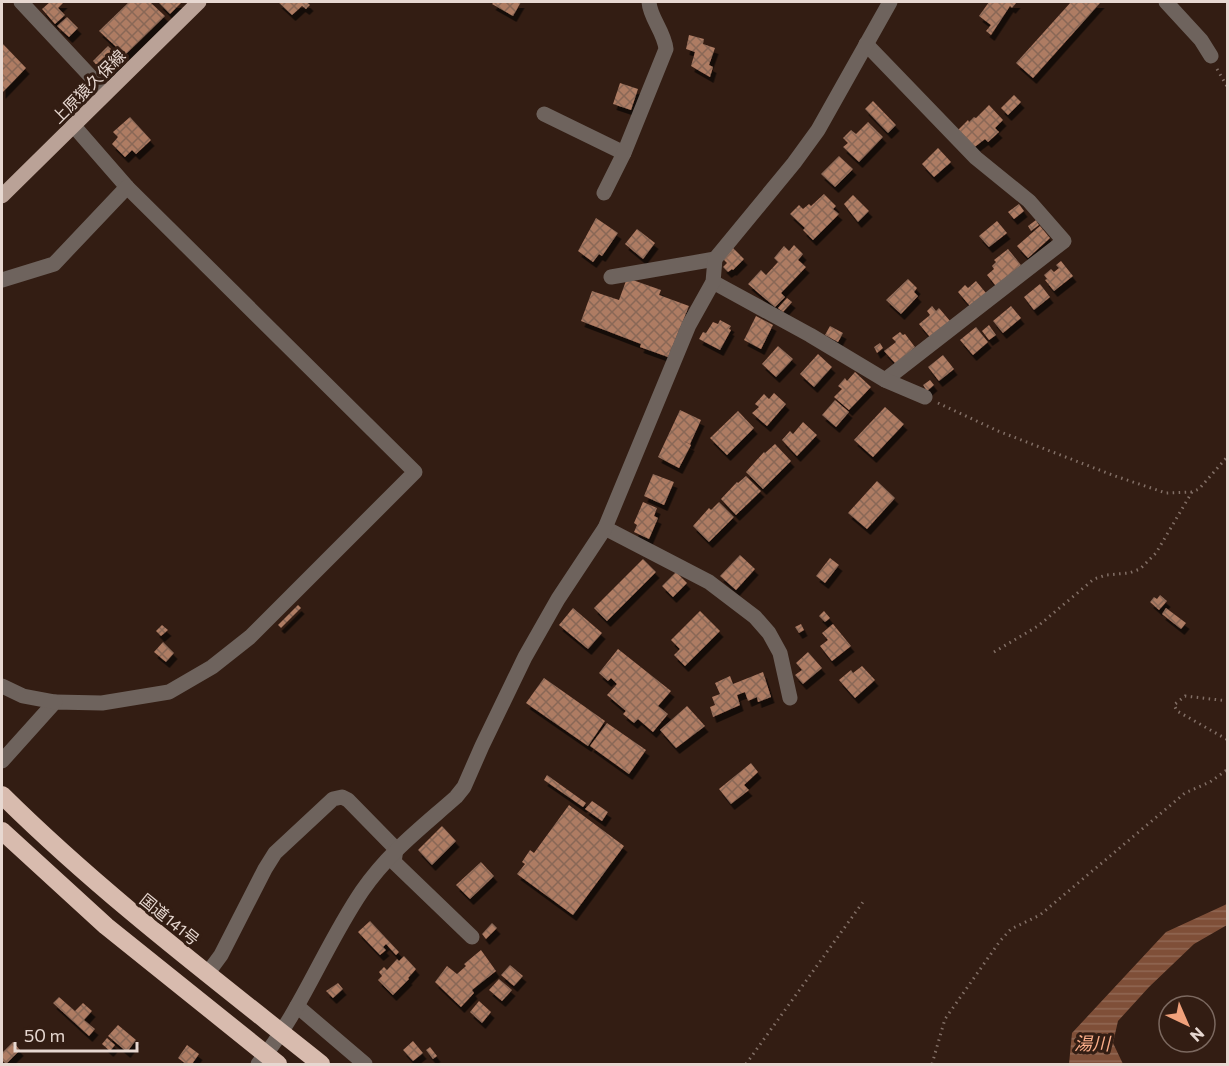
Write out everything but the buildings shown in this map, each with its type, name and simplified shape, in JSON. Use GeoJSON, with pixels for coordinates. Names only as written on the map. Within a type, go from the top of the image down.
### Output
{"type":"FeatureCollection","features":[{"type":"Feature","properties":{"kind":"highway","name":"国道141号"},"geometry":{"type":"LineString","coordinates":[[2,795],[44,838],[122,905],[321,1065]]}},
{"type":"Feature","properties":{"kind":"highway"},"geometry":{"type":"LineString","coordinates":[[2,831],[106,926],[267,1062]]}},
{"type":"Feature","properties":{"kind":"main road","name":"上原猿久保線"},"geometry":{"type":"LineString","coordinates":[[2,196],[199,2]]}},
{"type":"Feature","properties":{"kind":"street"},"geometry":{"type":"LineString","coordinates":[[21,2],[106,93]]}},
{"type":"Feature","properties":{"kind":"street"},"geometry":{"type":"LineString","coordinates":[[604,193],[624,153],[666,49],[665,37],[650,10],[650,2]]}},
{"type":"Feature","properties":{"kind":"street"},"geometry":{"type":"LineString","coordinates":[[267,1062],[328,948],[361,893],[385,860],[464,788],[525,657],[558,599],[605,528],[689,325],[713,282],[715,259],[795,163],[818,130],[890,2]]}},
{"type":"Feature","properties":{"kind":"street"},"geometry":{"type":"LineString","coordinates":[[1166,2],[1201,40],[1211,57]]}},
{"type":"Feature","properties":{"kind":"street"},"geometry":{"type":"LineString","coordinates":[[866,44],[976,158],[1029,201],[1064,241],[885,380]]}},
{"type":"Feature","properties":{"kind":"street"},"geometry":{"type":"LineString","coordinates":[[544,114],[624,153]]}},
{"type":"Feature","properties":{"kind":"street"},"geometry":{"type":"LineString","coordinates":[[2,686],[22,696],[55,702],[102,703],[169,692],[212,667],[250,637],[415,472],[128,187],[73,125]]}},
{"type":"Feature","properties":{"kind":"street"},"geometry":{"type":"LineString","coordinates":[[2,280],[54,264],[128,187]]}},
{"type":"Feature","properties":{"kind":"street"},"geometry":{"type":"LineString","coordinates":[[611,277],[715,259]]}},
{"type":"Feature","properties":{"kind":"street"},"geometry":{"type":"LineString","coordinates":[[713,282],[885,380],[925,397]]}},
{"type":"Feature","properties":{"kind":"street"},"geometry":{"type":"LineString","coordinates":[[605,528],[709,582],[754,616],[769,633],[780,653],[790,698]]}},
{"type":"Feature","properties":{"kind":"street"},"geometry":{"type":"LineString","coordinates":[[2,761],[55,702]]}},
{"type":"Feature","properties":{"kind":"street"},"geometry":{"type":"LineString","coordinates":[[207,974],[221,955],[275,853],[333,799],[342,797],[348,800],[396,849]]}},
{"type":"Feature","properties":{"kind":"street"},"geometry":{"type":"LineString","coordinates":[[396,849],[394,862],[472,938]]}},
{"type":"Feature","properties":{"kind":"street"},"geometry":{"type":"LineString","coordinates":[[297,1006],[364,1065]]}},
{"type":"Feature","properties":{"kind":"path"},"geometry":{"type":"LineString","coordinates":[[1211,57],[1227,88]]}},
{"type":"Feature","properties":{"kind":"path"},"geometry":{"type":"LineString","coordinates":[[925,397],[998,431],[1166,493],[1192,492],[1199,489],[1227,456]]}},
{"type":"Feature","properties":{"kind":"path"},"geometry":{"type":"LineString","coordinates":[[994,652],[1038,626],[1094,579],[1140,569],[1156,554],[1192,492]]}},
{"type":"Feature","properties":{"kind":"path"},"geometry":{"type":"LineString","coordinates":[[1227,701],[1185,696],[1174,705],[1177,711],[1227,740]]}},
{"type":"Feature","properties":{"kind":"path"},"geometry":{"type":"LineString","coordinates":[[932,1065],[945,1019],[1011,929],[1040,915],[1185,793],[1210,782],[1227,769]]}},
{"type":"Feature","properties":{"kind":"path"},"geometry":{"type":"LineString","coordinates":[[746,1065],[863,902]]}},
{"type":"Feature","properties":{"kind":"water","name":"湯川"},"geometry":{"type":"Polygon","coordinates":[[[1227,904],[1227,925],[1194,944],[1149,987],[1118,1021],[1113,1043],[1123,1064],[1069,1064],[1072,1033],[1166,932],[1227,904]]]}}]}
